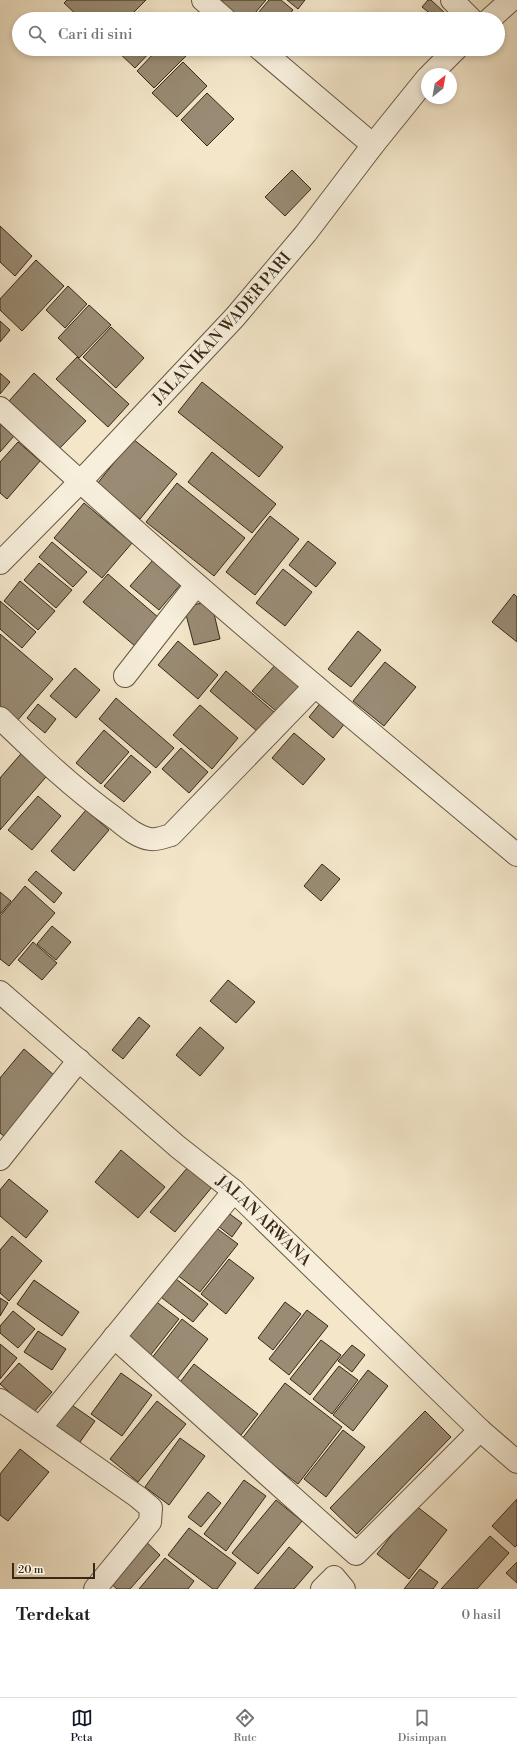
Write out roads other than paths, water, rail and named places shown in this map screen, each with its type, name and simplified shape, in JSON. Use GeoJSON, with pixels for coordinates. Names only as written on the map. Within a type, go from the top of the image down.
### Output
{"type":"FeatureCollection","features":[{"type":"Feature","properties":{"kind":"street"},"geometry":{"type":"LineString","coordinates":[[203,0],[217,12]]}},
{"type":"Feature","properties":{"kind":"street"},"geometry":{"type":"LineString","coordinates":[[452,0],[464,12]]}},
{"type":"Feature","properties":{"kind":"street"},"geometry":{"type":"LineString","coordinates":[[497,12],[510,0]]}},
{"type":"Feature","properties":{"kind":"street"},"geometry":{"type":"LineString","coordinates":[[268,56],[372,145]]}},
{"type":"Feature","properties":{"kind":"street"},"geometry":{"type":"LineString","coordinates":[[437,68],[449,56]]}},
{"type":"Feature","properties":{"kind":"street","name":"JALAN IKAN WADER PARI"},"geometry":{"type":"LineString","coordinates":[[0,564],[80,482],[235,317],[306,233],[372,145],[421,85]]}},
{"type":"Feature","properties":{"kind":"street"},"geometry":{"type":"LineString","coordinates":[[0,408],[80,482],[196,585],[517,856]]}},
{"type":"Feature","properties":{"kind":"street"},"geometry":{"type":"LineString","coordinates":[[125,676],[196,585]]}},
{"type":"Feature","properties":{"kind":"street"},"geometry":{"type":"LineString","coordinates":[[0,718],[47,764],[99,807],[137,834],[151,839],[162,838],[171,835],[315,686]]}},
{"type":"Feature","properties":{"kind":"street","name":"JALAN ARWANA"},"geometry":{"type":"LineString","coordinates":[[0,992],[178,1147],[234,1191],[480,1430],[516,1458]]}},
{"type":"Feature","properties":{"kind":"street"},"geometry":{"type":"LineString","coordinates":[[0,1159],[79,1060]]}},
{"type":"Feature","properties":{"kind":"street"},"geometry":{"type":"LineString","coordinates":[[40,1428],[234,1191]]}},
{"type":"Feature","properties":{"kind":"street"},"geometry":{"type":"LineString","coordinates":[[114,1337],[356,1554]]}},
{"type":"Feature","properties":{"kind":"street"},"geometry":{"type":"LineString","coordinates":[[0,1400],[138,1497],[151,1508],[150,1522],[95,1589]]}},
{"type":"Feature","properties":{"kind":"street"},"geometry":{"type":"LineString","coordinates":[[334,1585],[356,1554],[480,1430]]}}]}
